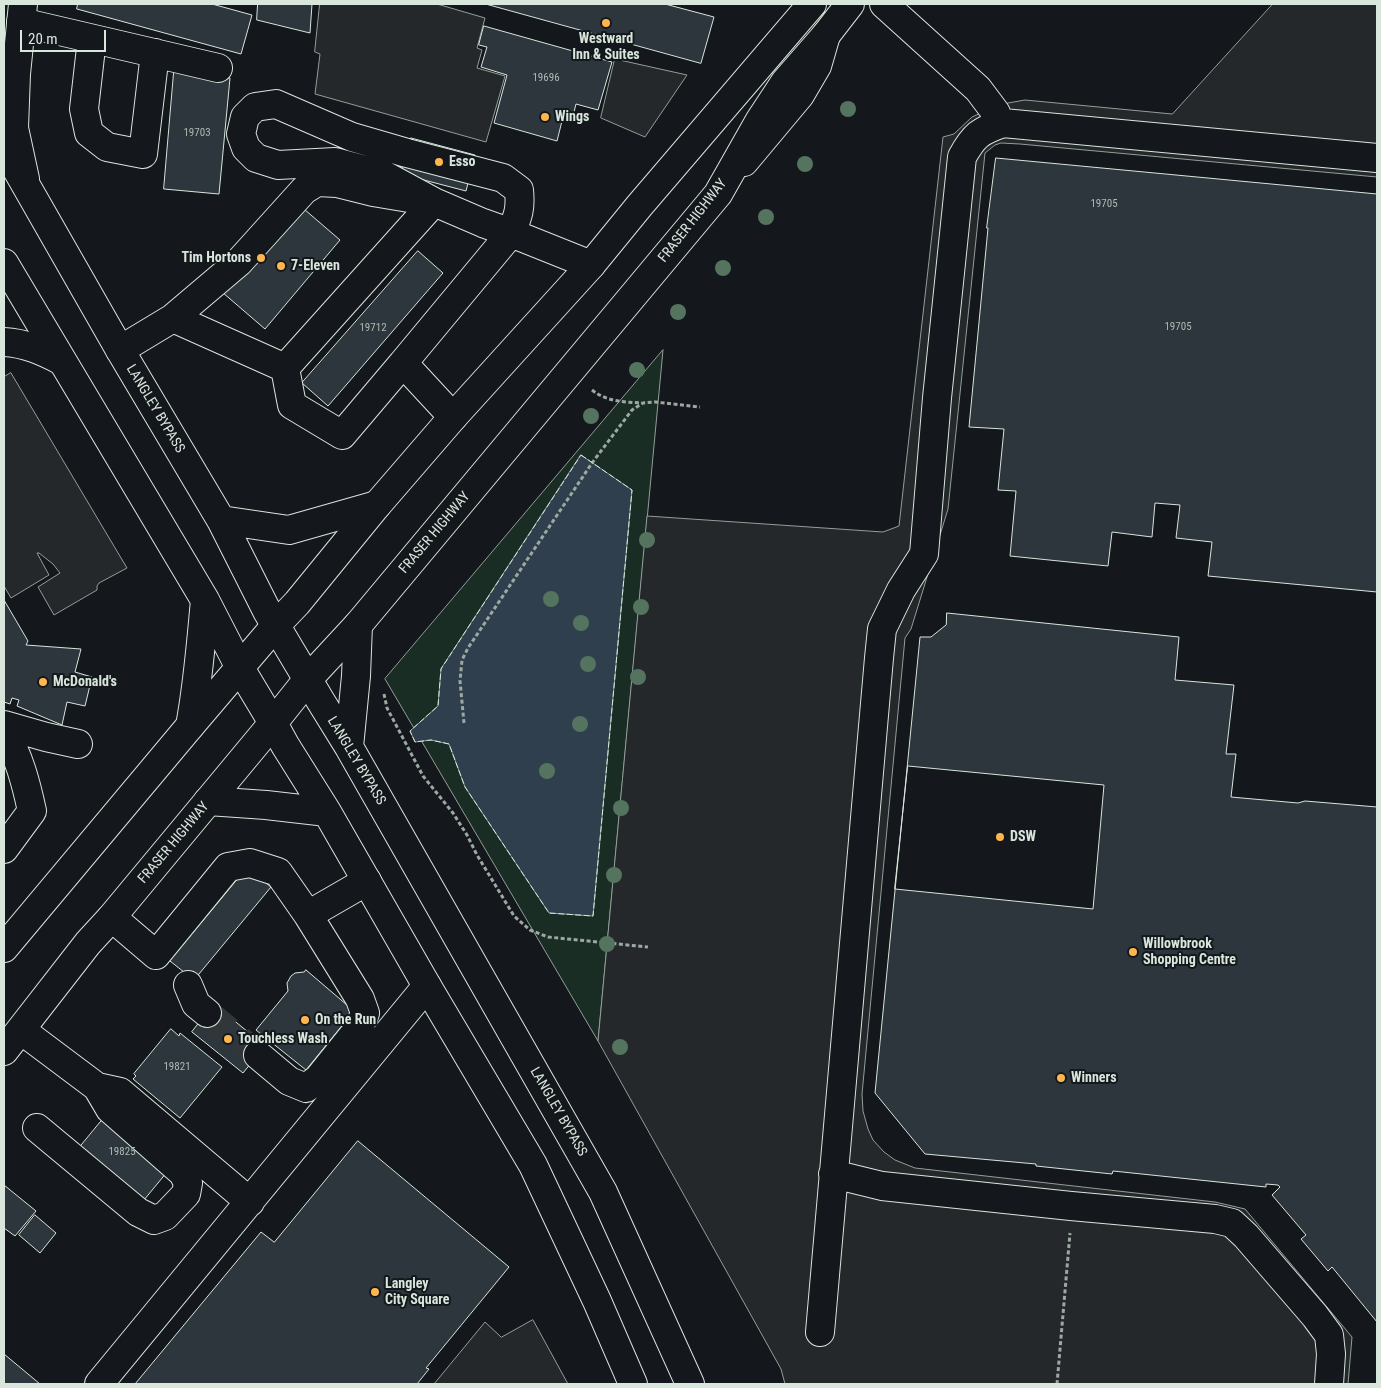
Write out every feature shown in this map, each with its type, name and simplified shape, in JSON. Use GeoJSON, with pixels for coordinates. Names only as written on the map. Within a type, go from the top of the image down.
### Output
{"type":"FeatureCollection","features":[{"type":"Feature","properties":{"kind":"main road"},"geometry":{"type":"LineString","coordinates":[[4,948],[276,625],[298,603],[377,505],[453,417],[591,265],[812,4]]}},
{"type":"Feature","properties":{"kind":"main road","name":"FRASER HIGHWAY"},"geometry":{"type":"LineString","coordinates":[[4,1051],[88,943],[274,723],[308,679],[358,625],[718,194],[760,120],[785,82],[850,4]]}},
{"type":"Feature","properties":{"kind":"main road"},"geometry":{"type":"LineString","coordinates":[[884,4],[978,89],[996,113],[998,125]]}},
{"type":"Feature","properties":{"kind":"main road"},"geometry":{"type":"LineString","coordinates":[[27,188],[14,128],[16,74],[22,13],[92,39],[218,68]]}},
{"type":"Feature","properties":{"kind":"main road"},"geometry":{"type":"LineString","coordinates":[[92,39],[84,110],[89,133],[108,147],[143,154],[155,53]]}},
{"type":"Feature","properties":{"kind":"main road"},"geometry":{"type":"LineString","coordinates":[[285,368],[292,405],[342,435],[510,233],[517,218],[520,204],[519,190],[503,178],[352,137],[276,104],[255,107],[245,117],[241,134],[246,148],[256,158],[278,165],[335,162],[384,174],[434,202],[483,223],[510,233],[591,265]]}},
{"type":"Feature","properties":{"kind":"main road"},"geometry":{"type":"LineString","coordinates":[[820,1332],[882,629],[901,590],[924,554],[939,379],[962,157],[975,136],[989,127],[1003,123],[1377,158]]}},
{"type":"Feature","properties":{"kind":"main road","name":"LANGLEY BYPASS"},"geometry":{"type":"LineString","coordinates":[[4,147],[120,350],[221,520],[267,611],[349,747],[603,1192],[690,1384]]}},
{"type":"Feature","properties":{"kind":"main road"},"geometry":{"type":"LineString","coordinates":[[120,350],[173,318],[239,262],[304,190],[317,182],[336,183],[373,192],[434,202]]}},
{"type":"Feature","properties":{"kind":"main road"},"geometry":{"type":"LineString","coordinates":[[285,368],[434,202]]}},
{"type":"Feature","properties":{"kind":"main road"},"geometry":{"type":"LineString","coordinates":[[4,263],[205,600],[240,668],[327,812],[533,1165],[597,1301],[632,1384]]}},
{"type":"Feature","properties":{"kind":"main road"},"geometry":{"type":"LineString","coordinates":[[173,318],[285,368]]}},
{"type":"Feature","properties":{"kind":"main road"},"geometry":{"type":"LineString","coordinates":[[4,342],[34,348],[62,362]]}},
{"type":"Feature","properties":{"kind":"main road"},"geometry":{"type":"LineString","coordinates":[[403,363],[453,417]]}},
{"type":"Feature","properties":{"kind":"main road"},"geometry":{"type":"LineString","coordinates":[[221,520],[289,530],[377,505]]}},
{"type":"Feature","properties":{"kind":"main road"},"geometry":{"type":"LineString","coordinates":[[190,726],[196,697],[205,600]]}},
{"type":"Feature","properties":{"kind":"main road"},"geometry":{"type":"LineString","coordinates":[[349,747],[356,676],[358,625]]}},
{"type":"Feature","properties":{"kind":"main road"},"geometry":{"type":"LineString","coordinates":[[4,725],[78,744]]}},
{"type":"Feature","properties":{"kind":"main road"},"geometry":{"type":"LineString","coordinates":[[4,731],[18,758],[32,811],[4,849]]}},
{"type":"Feature","properties":{"kind":"main road"},"geometry":{"type":"LineString","coordinates":[[208,801],[327,812]]}},
{"type":"Feature","properties":{"kind":"main road"},"geometry":{"type":"LineString","coordinates":[[111,918],[156,955],[228,867],[250,862],[278,872],[308,915],[360,999],[365,1013],[358,1028],[318,1079],[306,1088],[289,1081],[258,1055]]}},
{"type":"Feature","properties":{"kind":"main road"},"geometry":{"type":"LineString","coordinates":[[308,915],[367,881]]}},
{"type":"Feature","properties":{"kind":"main road"},"geometry":{"type":"LineString","coordinates":[[188,985],[196,1004],[207,1013]]}},
{"type":"Feature","properties":{"kind":"main road"},"geometry":{"type":"LineString","coordinates":[[100,1384],[427,986]]}},
{"type":"Feature","properties":{"kind":"main road"},"geometry":{"type":"LineString","coordinates":[[21,1030],[98,1087],[120,1092],[250,1202]]}},
{"type":"Feature","properties":{"kind":"main road"},"geometry":{"type":"LineString","coordinates":[[38,1128],[138,1212],[154,1220],[165,1216],[186,1194],[188,1183],[184,1173],[110,1109],[98,1087]]}},
{"type":"Feature","properties":{"kind":"main road"},"geometry":{"type":"LineString","coordinates":[[833,1174],[882,1186],[1216,1219],[1232,1223],[1264,1255],[1329,1335],[1331,1354],[1329,1384]]}},
{"type":"Feature","properties":{"kind":"path"},"geometry":{"type":"LineString","coordinates":[[589,388],[600,397],[622,402],[655,402],[700,406]]}},
{"type":"Feature","properties":{"kind":"path"},"geometry":{"type":"LineString","coordinates":[[464,723],[460,681],[462,660],[468,648],[592,463],[632,410],[643,402]]}},
{"type":"Feature","properties":{"kind":"path"},"geometry":{"type":"LineString","coordinates":[[384,692],[388,708],[423,776],[467,835],[514,916],[530,930],[548,937],[648,947]]}},
{"type":"Feature","properties":{"kind":"path"},"geometry":{"type":"LineString","coordinates":[[1057,1384],[1070,1236],[1070,1206]]}},
{"type":"Feature","properties":{"kind":"green space"},"geometry":{"type":"Polygon","coordinates":[[[663,350],[598,1041],[385,679],[663,350]]]}},
{"type":"Feature","properties":{"kind":"shaded area"},"geometry":{"type":"Polygon","coordinates":[[[320,4],[437,4],[485,18],[477,48],[482,50],[477,68],[505,76],[486,142],[315,94],[320,54],[315,52],[320,4]]]}},
{"type":"Feature","properties":{"kind":"shaded area"},"geometry":{"type":"Polygon","coordinates":[[[1273,4],[1377,4],[1377,177],[1020,144],[1001,143],[985,153],[948,509],[911,629],[905,638],[862,1094],[863,1111],[873,1140],[895,1160],[915,1168],[1215,1202],[1245,1209],[1352,1337],[1348,1384],[785,1384],[781,1369],[598,1041],[647,516],[883,532],[899,526],[943,137],[954,134],[972,117],[983,112],[1008,103],[1025,100],[1172,114],[1273,4]]]}},
{"type":"Feature","properties":{"kind":"shaded area"},"geometry":{"type":"Polygon","coordinates":[[[615,59],[687,75],[645,137],[601,118],[615,59]]]}},
{"type":"Feature","properties":{"kind":"shaded area"},"geometry":{"type":"Polygon","coordinates":[[[11,373],[127,568],[99,583],[97,590],[54,615],[38,587],[60,573],[53,564],[39,553],[37,553],[49,575],[11,598],[4,586],[4,377],[11,373]]]}},
{"type":"Feature","properties":{"kind":"shaded area"},"geometry":{"type":"Polygon","coordinates":[[[533,1320],[568,1384],[434,1384],[485,1322],[501,1337],[533,1320]]]}},
{"type":"Feature","properties":{"kind":"water"},"geometry":{"type":"Polygon","coordinates":[[[581,455],[632,490],[593,916],[549,913],[465,787],[449,744],[431,740],[415,742],[410,731],[438,706],[441,669],[581,455]]]}},
{"type":"Feature","properties":{"kind":"building"},"geometry":{"type":"Polygon","coordinates":[[[78,4],[212,4],[252,15],[241,54],[77,9],[78,4]]]}},
{"type":"Feature","properties":{"kind":"building"},"geometry":{"type":"Polygon","coordinates":[[[258,4],[312,4],[310,33],[257,20],[258,4]]]}},
{"type":"Feature","properties":{"kind":"building"},"geometry":{"type":"Polygon","coordinates":[[[486,4],[665,4],[714,17],[701,63],[486,4]]]}},
{"type":"Feature","properties":{"kind":"building"},"geometry":{"type":"Polygon","coordinates":[[[484,26],[612,62],[598,110],[576,104],[572,120],[563,117],[557,141],[494,123],[507,75],[481,67],[487,47],[479,45],[484,26]]]}},
{"type":"Feature","properties":{"kind":"building"},"geometry":{"type":"Polygon","coordinates":[[[174,72],[230,78],[219,194],[164,189],[174,72]]]}},
{"type":"Feature","properties":{"kind":"building","name":"Esso"},"geometry":{"type":"Polygon","coordinates":[[[411,138],[475,155],[466,191],[401,174],[411,138]]]}},
{"type":"Feature","properties":{"kind":"building"},"geometry":{"type":"Polygon","coordinates":[[[996,158],[1377,194],[1377,592],[1208,576],[1212,542],[1176,538],[1180,505],[1155,503],[1152,537],[1112,532],[1108,566],[1010,556],[1016,491],[998,490],[1004,429],[969,427],[987,228],[996,158]]]}},
{"type":"Feature","properties":{"kind":"building","name":"7-Eleven"},"geometry":{"type":"Polygon","coordinates":[[[297,203],[340,240],[265,329],[222,292],[297,203]]]}},
{"type":"Feature","properties":{"kind":"building"},"geometry":{"type":"Polygon","coordinates":[[[418,251],[443,273],[328,406],[302,383],[418,251]]]}},
{"type":"Feature","properties":{"kind":"building"},"geometry":{"type":"Polygon","coordinates":[[[4,600],[28,641],[26,645],[81,649],[75,672],[92,677],[85,706],[67,702],[62,725],[17,706],[19,700],[12,698],[10,704],[4,702],[4,600]]]}},
{"type":"Feature","properties":{"kind":"building","name":"Willowbrook Shopping Centre"},"geometry":{"type":"Polygon","coordinates":[[[947,613],[1179,637],[1175,680],[1234,685],[1226,754],[1236,754],[1231,797],[1377,807],[1377,1322],[1332,1267],[1328,1271],[1301,1239],[1306,1235],[1272,1195],[1280,1187],[1278,1185],[1266,1184],[1266,1187],[1113,1171],[1112,1174],[1036,1166],[1036,1164],[925,1154],[875,1093],[920,637],[931,637],[946,625],[947,613]]]}},
{"type":"Feature","properties":{"kind":"building","name":"DSW"},"geometry":{"type":"Polygon","coordinates":[[[908,766],[1104,785],[1093,909],[895,889],[908,766]]]}},
{"type":"Feature","properties":{"kind":"building"},"geometry":{"type":"Polygon","coordinates":[[[247,868],[271,887],[194,980],[170,961],[247,868]]]}},
{"type":"Feature","properties":{"kind":"building","name":"On the Run"},"geometry":{"type":"Polygon","coordinates":[[[306,970],[354,1011],[306,1070],[256,1030],[288,991],[287,983],[291,976],[306,970]]]}},
{"type":"Feature","properties":{"kind":"building","name":"Touchless Wash"},"geometry":{"type":"Polygon","coordinates":[[[214,1004],[265,1046],[243,1073],[192,1032],[214,1004]]]}},
{"type":"Feature","properties":{"kind":"building"},"geometry":{"type":"Polygon","coordinates":[[[171,1029],[179,1036],[180,1033],[222,1067],[180,1118],[133,1079],[136,1076],[134,1074],[171,1029]]]}},
{"type":"Feature","properties":{"kind":"building"},"geometry":{"type":"Polygon","coordinates":[[[108,1113],[172,1166],[139,1206],[75,1153],[108,1113]]]}},
{"type":"Feature","properties":{"kind":"building"},"geometry":{"type":"Polygon","coordinates":[[[358,1141],[509,1267],[426,1368],[429,1369],[417,1384],[135,1384],[261,1232],[274,1242],[358,1141]]]}},
{"type":"Feature","properties":{"kind":"building"},"geometry":{"type":"Polygon","coordinates":[[[4,1185],[36,1211],[15,1236],[4,1228],[4,1185]]]}},
{"type":"Feature","properties":{"kind":"building"},"geometry":{"type":"Polygon","coordinates":[[[35,1215],[56,1233],[40,1253],[19,1235],[35,1215]]]}},
{"type":"Feature","properties":{"kind":"building"},"geometry":{"type":"Polygon","coordinates":[[[4,1354],[40,1384],[4,1384],[4,1354]]]}},
{"type":"Feature","properties":{"kind":"tunnel"},"geometry":{"type":"LineString","coordinates":[[207,1013],[258,1055]]}},
{"type":"Feature","properties":{"kind":"fence"},"geometry":{"type":"LineString","coordinates":[[581,455],[632,490],[593,916],[549,913],[465,787],[449,744],[431,740],[415,742],[410,731],[438,706],[441,669],[581,455]]}},
{"type":"Feature","properties":{"kind":"place","name":"Westward Inn & Suites"},"geometry":{"type":"Point","coordinates":[606,23]}},
{"type":"Feature","properties":{"kind":"place","name":"Wings"},"geometry":{"type":"Point","coordinates":[545,117]}},
{"type":"Feature","properties":{"kind":"place","name":"Esso"},"geometry":{"type":"Point","coordinates":[439,162]}},
{"type":"Feature","properties":{"kind":"place","name":"Tim Hortons"},"geometry":{"type":"Point","coordinates":[261,258]}},
{"type":"Feature","properties":{"kind":"place","name":"7-Eleven"},"geometry":{"type":"Point","coordinates":[281,266]}},
{"type":"Feature","properties":{"kind":"place","name":"McDonald's"},"geometry":{"type":"Point","coordinates":[43,682]}},
{"type":"Feature","properties":{"kind":"place","name":"DSW"},"geometry":{"type":"Point","coordinates":[1000,837]}},
{"type":"Feature","properties":{"kind":"place","name":"Willowbrook Shopping Centre"},"geometry":{"type":"Point","coordinates":[1133,952]}},
{"type":"Feature","properties":{"kind":"place","name":"On the Run"},"geometry":{"type":"Point","coordinates":[305,1020]}},
{"type":"Feature","properties":{"kind":"place","name":"Touchless Wash"},"geometry":{"type":"Point","coordinates":[228,1039]}},
{"type":"Feature","properties":{"kind":"place","name":"Winners"},"geometry":{"type":"Point","coordinates":[1061,1078]}},
{"type":"Feature","properties":{"kind":"place","name":"Langley City Square"},"geometry":{"type":"Point","coordinates":[375,1292]}}]}
